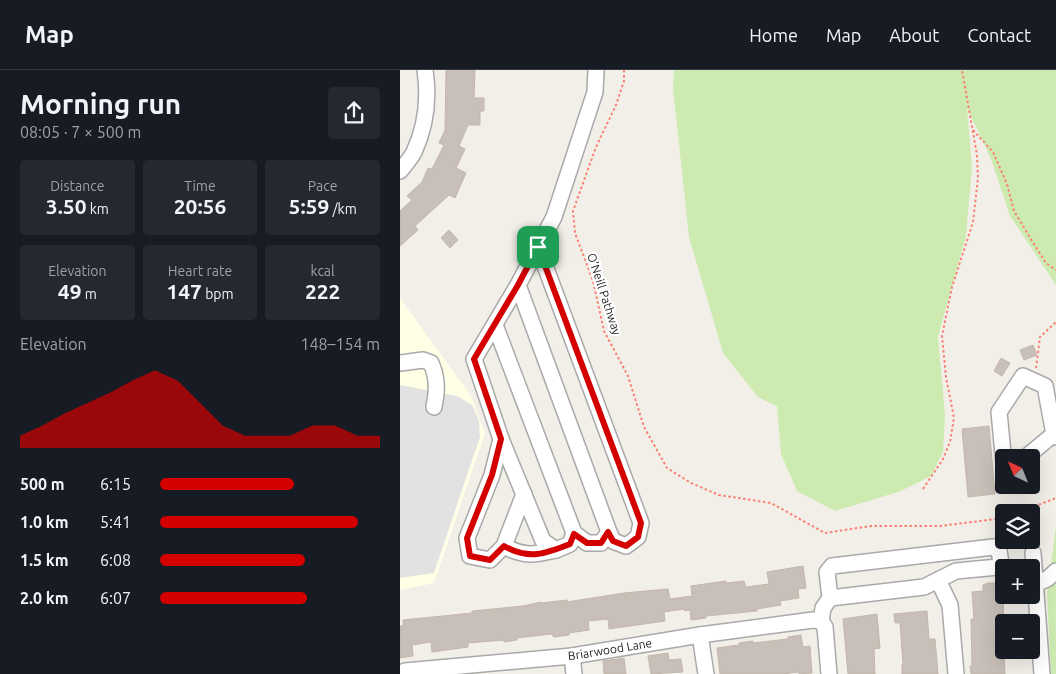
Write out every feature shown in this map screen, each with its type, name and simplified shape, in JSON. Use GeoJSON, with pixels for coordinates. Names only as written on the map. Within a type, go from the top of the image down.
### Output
{"type":"FeatureCollection","features":[{"type":"Feature","properties":{"kind":"street"},"geometry":{"type":"LineString","coordinates":[[400,171],[414,152],[424,120],[428,92],[425,70]]}},
{"type":"Feature","properties":{"kind":"street"},"geometry":{"type":"LineString","coordinates":[[556,550],[543,541],[501,439],[474,359],[518,285],[554,217],[595,92],[596,70]]}},
{"type":"Feature","properties":{"kind":"street"},"geometry":{"type":"LineString","coordinates":[[518,285],[608,532],[613,541],[626,546],[638,537],[641,523],[538,247]]}},
{"type":"Feature","properties":{"kind":"street"},"geometry":{"type":"LineString","coordinates":[[495,325],[574,534],[587,543],[601,543],[608,532]]}},
{"type":"Feature","properties":{"kind":"street"},"geometry":{"type":"LineString","coordinates":[[400,363],[423,360],[431,363],[438,385],[434,407]]}},
{"type":"Feature","properties":{"kind":"street"},"geometry":{"type":"LineString","coordinates":[[1003,449],[999,412],[1022,376],[1045,386],[1055,436],[1037,449]]}},
{"type":"Feature","properties":{"kind":"street"},"geometry":{"type":"LineString","coordinates":[[501,439],[492,475],[467,538],[470,556],[490,560],[504,546],[524,494]]}},
{"type":"Feature","properties":{"kind":"street"},"geometry":{"type":"LineString","coordinates":[[504,546],[517,553],[535,555],[556,550],[570,544],[574,534]]}},
{"type":"Feature","properties":{"kind":"street"},"geometry":{"type":"LineString","coordinates":[[829,674],[825,627],[821,621],[823,608],[830,598],[827,572],[832,566],[993,547],[999,550],[1001,564],[998,568],[956,572],[924,587],[830,598]]}},
{"type":"Feature","properties":{"kind":"street"},"geometry":{"type":"LineString","coordinates":[[1033,553],[1033,559]]}},
{"type":"Feature","properties":{"kind":"street"},"geometry":{"type":"LineString","coordinates":[[1040,582],[1055,575]]}},
{"type":"Feature","properties":{"kind":"street"},"geometry":{"type":"LineString","coordinates":[[938,580],[950,605],[956,674]]}},
{"type":"Feature","properties":{"kind":"street"},"geometry":{"type":"LineString","coordinates":[[1037,604],[1042,674]]}},
{"type":"Feature","properties":{"kind":"street","name":"Briarwood Lane"},"geometry":{"type":"LineString","coordinates":[[400,674],[405,671],[572,656],[700,635],[813,620],[821,621]]}},
{"type":"Feature","properties":{"kind":"street"},"geometry":{"type":"LineString","coordinates":[[700,635],[706,674]]}},
{"type":"Feature","properties":{"kind":"street"},"geometry":{"type":"LineString","coordinates":[[572,656],[574,674]]}},
{"type":"Feature","properties":{"kind":"path","name":"O'Neill Pathway"},"geometry":{"type":"LineString","coordinates":[[624,70],[624,81],[616,105],[596,147],[573,210],[575,233],[592,281],[604,330],[628,376],[644,427],[667,468],[691,483],[719,495],[770,504],[825,533],[870,526],[940,526],[995,519]]}},
{"type":"Feature","properties":{"kind":"path"},"geometry":{"type":"LineString","coordinates":[[923,489],[943,459],[950,442],[954,418],[946,377],[942,336],[952,287],[973,222],[978,178],[977,155],[962,70]]}},
{"type":"Feature","properties":{"kind":"path"},"geometry":{"type":"LineString","coordinates":[[972,129],[993,152],[1007,184],[1014,210],[1046,263],[1056,270]]}},
{"type":"Feature","properties":{"kind":"path"},"geometry":{"type":"LineString","coordinates":[[1034,381],[1040,337],[1056,322]]}},
{"type":"Feature","properties":{"kind":"path"},"geometry":{"type":"LineString","coordinates":[[1040,504],[1056,498]]}},
{"type":"Feature","properties":{"kind":"shaded area"},"geometry":{"type":"Polygon","coordinates":[[[400,298],[471,396],[485,433],[434,583],[400,590],[400,298]]]}},
{"type":"Feature","properties":{"kind":"shaded area"},"geometry":{"type":"Polygon","coordinates":[[[400,385],[457,396],[472,405],[479,420],[480,437],[434,573],[400,578],[400,385]]]}},
{"type":"Feature","properties":{"kind":"green space"},"geometry":{"type":"Polygon","coordinates":[[[674,70],[1056,70],[1056,285],[1010,216],[991,159],[967,108],[972,167],[966,236],[938,337],[945,414],[943,452],[931,476],[901,491],[835,511],[797,491],[781,454],[777,406],[758,397],[723,353],[689,237],[673,88],[674,70]]]}},
{"type":"Feature","properties":{"kind":"green space"},"geometry":{"type":"Polygon","coordinates":[[[1056,526],[1056,674],[1051,674],[1047,594],[1056,526]]]}},
{"type":"Feature","properties":{"kind":"building"},"geometry":{"type":"Polygon","coordinates":[[[446,70],[475,70],[474,98],[484,98],[484,111],[480,111],[480,125],[468,125],[459,146],[465,149],[456,168],[466,173],[455,198],[449,195],[415,226],[418,230],[400,246],[400,211],[412,200],[407,196],[422,182],[428,168],[432,169],[444,145],[439,143],[445,130],[446,70]]]}},
{"type":"Feature","properties":{"kind":"building"},"geometry":{"type":"Polygon","coordinates":[[[449,230],[458,240],[450,248],[441,238],[449,230]]]}},
{"type":"Feature","properties":{"kind":"building"},"geometry":{"type":"Polygon","coordinates":[[[1033,345],[1037,355],[1024,360],[1020,350],[1033,345]]]}},
{"type":"Feature","properties":{"kind":"building"},"geometry":{"type":"Polygon","coordinates":[[[1001,358],[1010,363],[1002,376],[994,371],[1001,358]]]}},
{"type":"Feature","properties":{"kind":"building"},"geometry":{"type":"Polygon","coordinates":[[[989,426],[995,494],[968,497],[962,429],[989,426]]]}},
{"type":"Feature","properties":{"kind":"building"},"geometry":{"type":"Polygon","coordinates":[[[803,566],[806,588],[798,589],[799,598],[780,601],[781,605],[757,609],[757,611],[706,616],[706,618],[691,620],[690,610],[685,611],[684,609],[664,612],[665,621],[609,629],[608,619],[588,621],[589,630],[569,633],[569,635],[554,637],[551,634],[517,638],[517,640],[504,642],[504,640],[468,643],[468,647],[432,652],[431,642],[412,645],[413,656],[400,658],[400,626],[403,626],[403,620],[472,613],[472,611],[523,606],[541,602],[567,600],[567,602],[624,593],[668,589],[670,599],[692,596],[691,586],[726,581],[726,583],[744,581],[746,587],[769,584],[767,572],[803,566]]]}},
{"type":"Feature","properties":{"kind":"building"},"geometry":{"type":"Polygon","coordinates":[[[995,583],[995,604],[1004,604],[1003,614],[995,614],[995,659],[1004,659],[1005,674],[971,674],[971,619],[974,619],[972,592],[983,591],[983,585],[995,583]]]}},
{"type":"Feature","properties":{"kind":"building"},"geometry":{"type":"Polygon","coordinates":[[[927,611],[929,639],[935,639],[938,674],[902,674],[900,623],[895,623],[894,614],[927,611]]]}},
{"type":"Feature","properties":{"kind":"building"},"geometry":{"type":"Polygon","coordinates":[[[877,614],[880,648],[874,649],[875,674],[848,674],[843,619],[877,614]]]}},
{"type":"Feature","properties":{"kind":"building"},"geometry":{"type":"Polygon","coordinates":[[[801,635],[803,647],[810,646],[812,673],[720,674],[717,648],[753,641],[753,643],[788,639],[788,637],[801,635]]]}},
{"type":"Feature","properties":{"kind":"building"},"geometry":{"type":"Polygon","coordinates":[[[668,653],[669,660],[681,659],[683,672],[651,674],[648,656],[668,653]]]}},
{"type":"Feature","properties":{"kind":"building"},"geometry":{"type":"Polygon","coordinates":[[[624,658],[626,674],[604,674],[603,661],[624,658]]]}},
{"type":"Feature","properties":{"kind":"route"},"geometry":{"type":"LineString","coordinates":[[538,247],[641,523],[638,537],[626,546],[613,541],[608,532],[601,543],[587,543],[574,534],[570,544],[556,550],[535,555],[517,553],[504,546],[490,560],[470,556],[467,538],[492,475],[501,439],[474,359],[538,247]]}}]}
